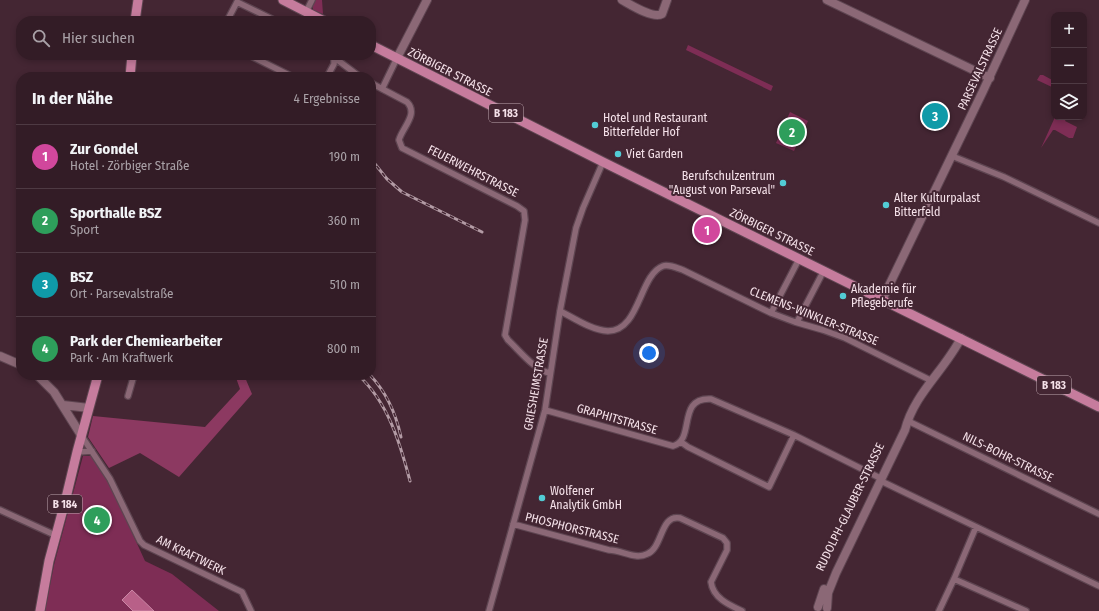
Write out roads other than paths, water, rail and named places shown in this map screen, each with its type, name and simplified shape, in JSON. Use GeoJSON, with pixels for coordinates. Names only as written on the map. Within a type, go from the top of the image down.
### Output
{"type":"FeatureCollection","features":[{"type":"Feature","properties":{"kind":"main road"},"geometry":{"type":"LineString","coordinates":[[136,16],[138,0]]}},
{"type":"Feature","properties":{"kind":"main road"},"geometry":{"type":"LineString","coordinates":[[283,0],[314,16]]}},
{"type":"Feature","properties":{"kind":"main road","name":"ZÖRBIGER STRASSE"},"geometry":{"type":"LineString","coordinates":[[376,48],[603,162],[1099,407]]}},
{"type":"Feature","properties":{"kind":"main road"},"geometry":{"type":"LineString","coordinates":[[130,72],[132,60]]}},
{"type":"Feature","properties":{"kind":"main road","name":"B 184"},"geometry":{"type":"LineString","coordinates":[[40,611],[55,535],[97,380]]}},
{"type":"Feature","properties":{"kind":"street"},"geometry":{"type":"LineString","coordinates":[[306,12],[312,0]]}},
{"type":"Feature","properties":{"kind":"street"},"geometry":{"type":"LineString","coordinates":[[376,86],[382,89],[427,0]]}},
{"type":"Feature","properties":{"kind":"street"},"geometry":{"type":"LineString","coordinates":[[622,0],[650,14],[659,16],[663,12],[667,0]]}},
{"type":"Feature","properties":{"kind":"street"},"geometry":{"type":"LineString","coordinates":[[826,0],[990,78]]}},
{"type":"Feature","properties":{"kind":"street","name":"PARSEVALSTRASSE"},"geometry":{"type":"LineString","coordinates":[[882,300],[990,78],[1025,0]]}},
{"type":"Feature","properties":{"kind":"street"},"geometry":{"type":"LineString","coordinates":[[230,16],[238,2],[266,16]]}},
{"type":"Feature","properties":{"kind":"street"},"geometry":{"type":"LineString","coordinates":[[258,60],[282,72]]}},
{"type":"Feature","properties":{"kind":"street"},"geometry":{"type":"LineString","coordinates":[[330,72],[334,64],[333,60]]}},
{"type":"Feature","properties":{"kind":"street"},"geometry":{"type":"LineString","coordinates":[[338,60],[354,72]]}},
{"type":"Feature","properties":{"kind":"street","name":"FEUERWEHRSTRASSE"},"geometry":{"type":"LineString","coordinates":[[382,89],[407,102],[411,109],[411,116],[399,138],[402,148],[518,206],[524,211],[525,220],[506,335],[508,340],[535,366],[544,372],[550,373]]}},
{"type":"Feature","properties":{"kind":"street"},"geometry":{"type":"LineString","coordinates":[[952,156],[1004,178],[1099,223]]}},
{"type":"Feature","properties":{"kind":"street","name":"GRIESHEIMSTRASSE"},"geometry":{"type":"LineString","coordinates":[[489,611],[545,410],[560,311],[578,222],[603,162]]}},
{"type":"Feature","properties":{"kind":"street"},"geometry":{"type":"LineString","coordinates":[[771,313],[797,263]]}},
{"type":"Feature","properties":{"kind":"street","name":"CLEMENS-WINKLER-STRASSE"},"geometry":{"type":"LineString","coordinates":[[560,311],[595,328],[606,331],[616,329],[623,325],[629,318],[647,284],[656,271],[663,266],[671,266],[771,313],[845,338],[932,381]]}},
{"type":"Feature","properties":{"kind":"street"},"geometry":{"type":"LineString","coordinates":[[797,322],[822,276]]}},
{"type":"Feature","properties":{"kind":"street","name":"RUDOLPH-GLAUBER-STRASSE"},"geometry":{"type":"LineString","coordinates":[[822,609],[829,577],[880,479],[901,428],[908,421],[919,399],[946,362],[961,338]]}},
{"type":"Feature","properties":{"kind":"street"},"geometry":{"type":"LineString","coordinates":[[0,356],[16,363]]}},
{"type":"Feature","properties":{"kind":"street"},"geometry":{"type":"LineString","coordinates":[[42,380],[63,405],[81,435]]}},
{"type":"Feature","properties":{"kind":"street"},"geometry":{"type":"LineString","coordinates":[[128,396],[133,380]]}},
{"type":"Feature","properties":{"kind":"street"},"geometry":{"type":"LineString","coordinates":[[794,435],[769,487],[688,447],[681,442],[684,436],[690,410],[697,402],[708,399],[719,402],[794,435],[976,527],[1099,586]]}},
{"type":"Feature","properties":{"kind":"street"},"geometry":{"type":"LineString","coordinates":[[63,405],[89,408]]}},
{"type":"Feature","properties":{"kind":"street","name":"GRAPHITSTRASSE"},"geometry":{"type":"LineString","coordinates":[[545,410],[670,446],[676,446],[681,442]]}},
{"type":"Feature","properties":{"kind":"street","name":"NILS-BOHR-STRASSE"},"geometry":{"type":"LineString","coordinates":[[908,421],[1099,514]]}},
{"type":"Feature","properties":{"kind":"street","name":"AM KRAFTWERK"},"geometry":{"type":"LineString","coordinates":[[81,435],[110,479],[140,541],[144,545],[242,592],[251,611]]}},
{"type":"Feature","properties":{"kind":"street"},"geometry":{"type":"LineString","coordinates":[[77,452],[92,451]]}},
{"type":"Feature","properties":{"kind":"street"},"geometry":{"type":"LineString","coordinates":[[0,510],[55,535]]}},
{"type":"Feature","properties":{"kind":"street","name":"PHOSPHORSTRASSE"},"geometry":{"type":"LineString","coordinates":[[513,524],[609,550],[616,550],[638,556],[645,555],[650,552],[656,545],[667,522],[671,518],[680,518],[723,538],[727,543],[727,550],[711,582],[712,588],[717,597],[742,611]]}},
{"type":"Feature","properties":{"kind":"street"},"geometry":{"type":"LineString","coordinates":[[939,611],[976,527]]}},
{"type":"Feature","properties":{"kind":"street"},"geometry":{"type":"LineString","coordinates":[[954,579],[1026,611]]}},
{"type":"Feature","properties":{"kind":"railway"},"geometry":{"type":"LineString","coordinates":[[376,165],[387,179],[402,192],[482,232]]}},
{"type":"Feature","properties":{"kind":"railway"},"geometry":{"type":"LineString","coordinates":[[363,380],[377,398],[392,424],[410,481]]}},
{"type":"Feature","properties":{"kind":"railway"},"geometry":{"type":"LineString","coordinates":[[374,380],[390,404],[401,437]]}},
{"type":"Feature","properties":{"kind":"place","name":"BSZ"},"geometry":{"type":"Point","coordinates":[935,116]}},
{"type":"Feature","properties":{"kind":"place","name":"Hotel und Restaurant Bitterfelder Hof"},"geometry":{"type":"Point","coordinates":[595,125]}},
{"type":"Feature","properties":{"kind":"place","name":"Sporthalle BSZ"},"geometry":{"type":"Point","coordinates":[792,132]}},
{"type":"Feature","properties":{"kind":"place","name":"Viet Garden"},"geometry":{"type":"Point","coordinates":[618,154]}},
{"type":"Feature","properties":{"kind":"place","name":"Berufschulzentrum \"August von Parseval\""},"geometry":{"type":"Point","coordinates":[783,183]}},
{"type":"Feature","properties":{"kind":"place","name":"Alter Kulturpalast Bitterfeld"},"geometry":{"type":"Point","coordinates":[886,205]}},
{"type":"Feature","properties":{"kind":"place","name":"Zur Gondel"},"geometry":{"type":"Point","coordinates":[707,230]}},
{"type":"Feature","properties":{"kind":"place","name":"Akademie für Pflegeberufe"},"geometry":{"type":"Point","coordinates":[843,296]}},
{"type":"Feature","properties":{"kind":"place","name":"Wolfener Analytik GmbH"},"geometry":{"type":"Point","coordinates":[542,498]}},
{"type":"Feature","properties":{"kind":"place","name":"Park der Chemiearbeiter"},"geometry":{"type":"Point","coordinates":[97,520]}}]}
